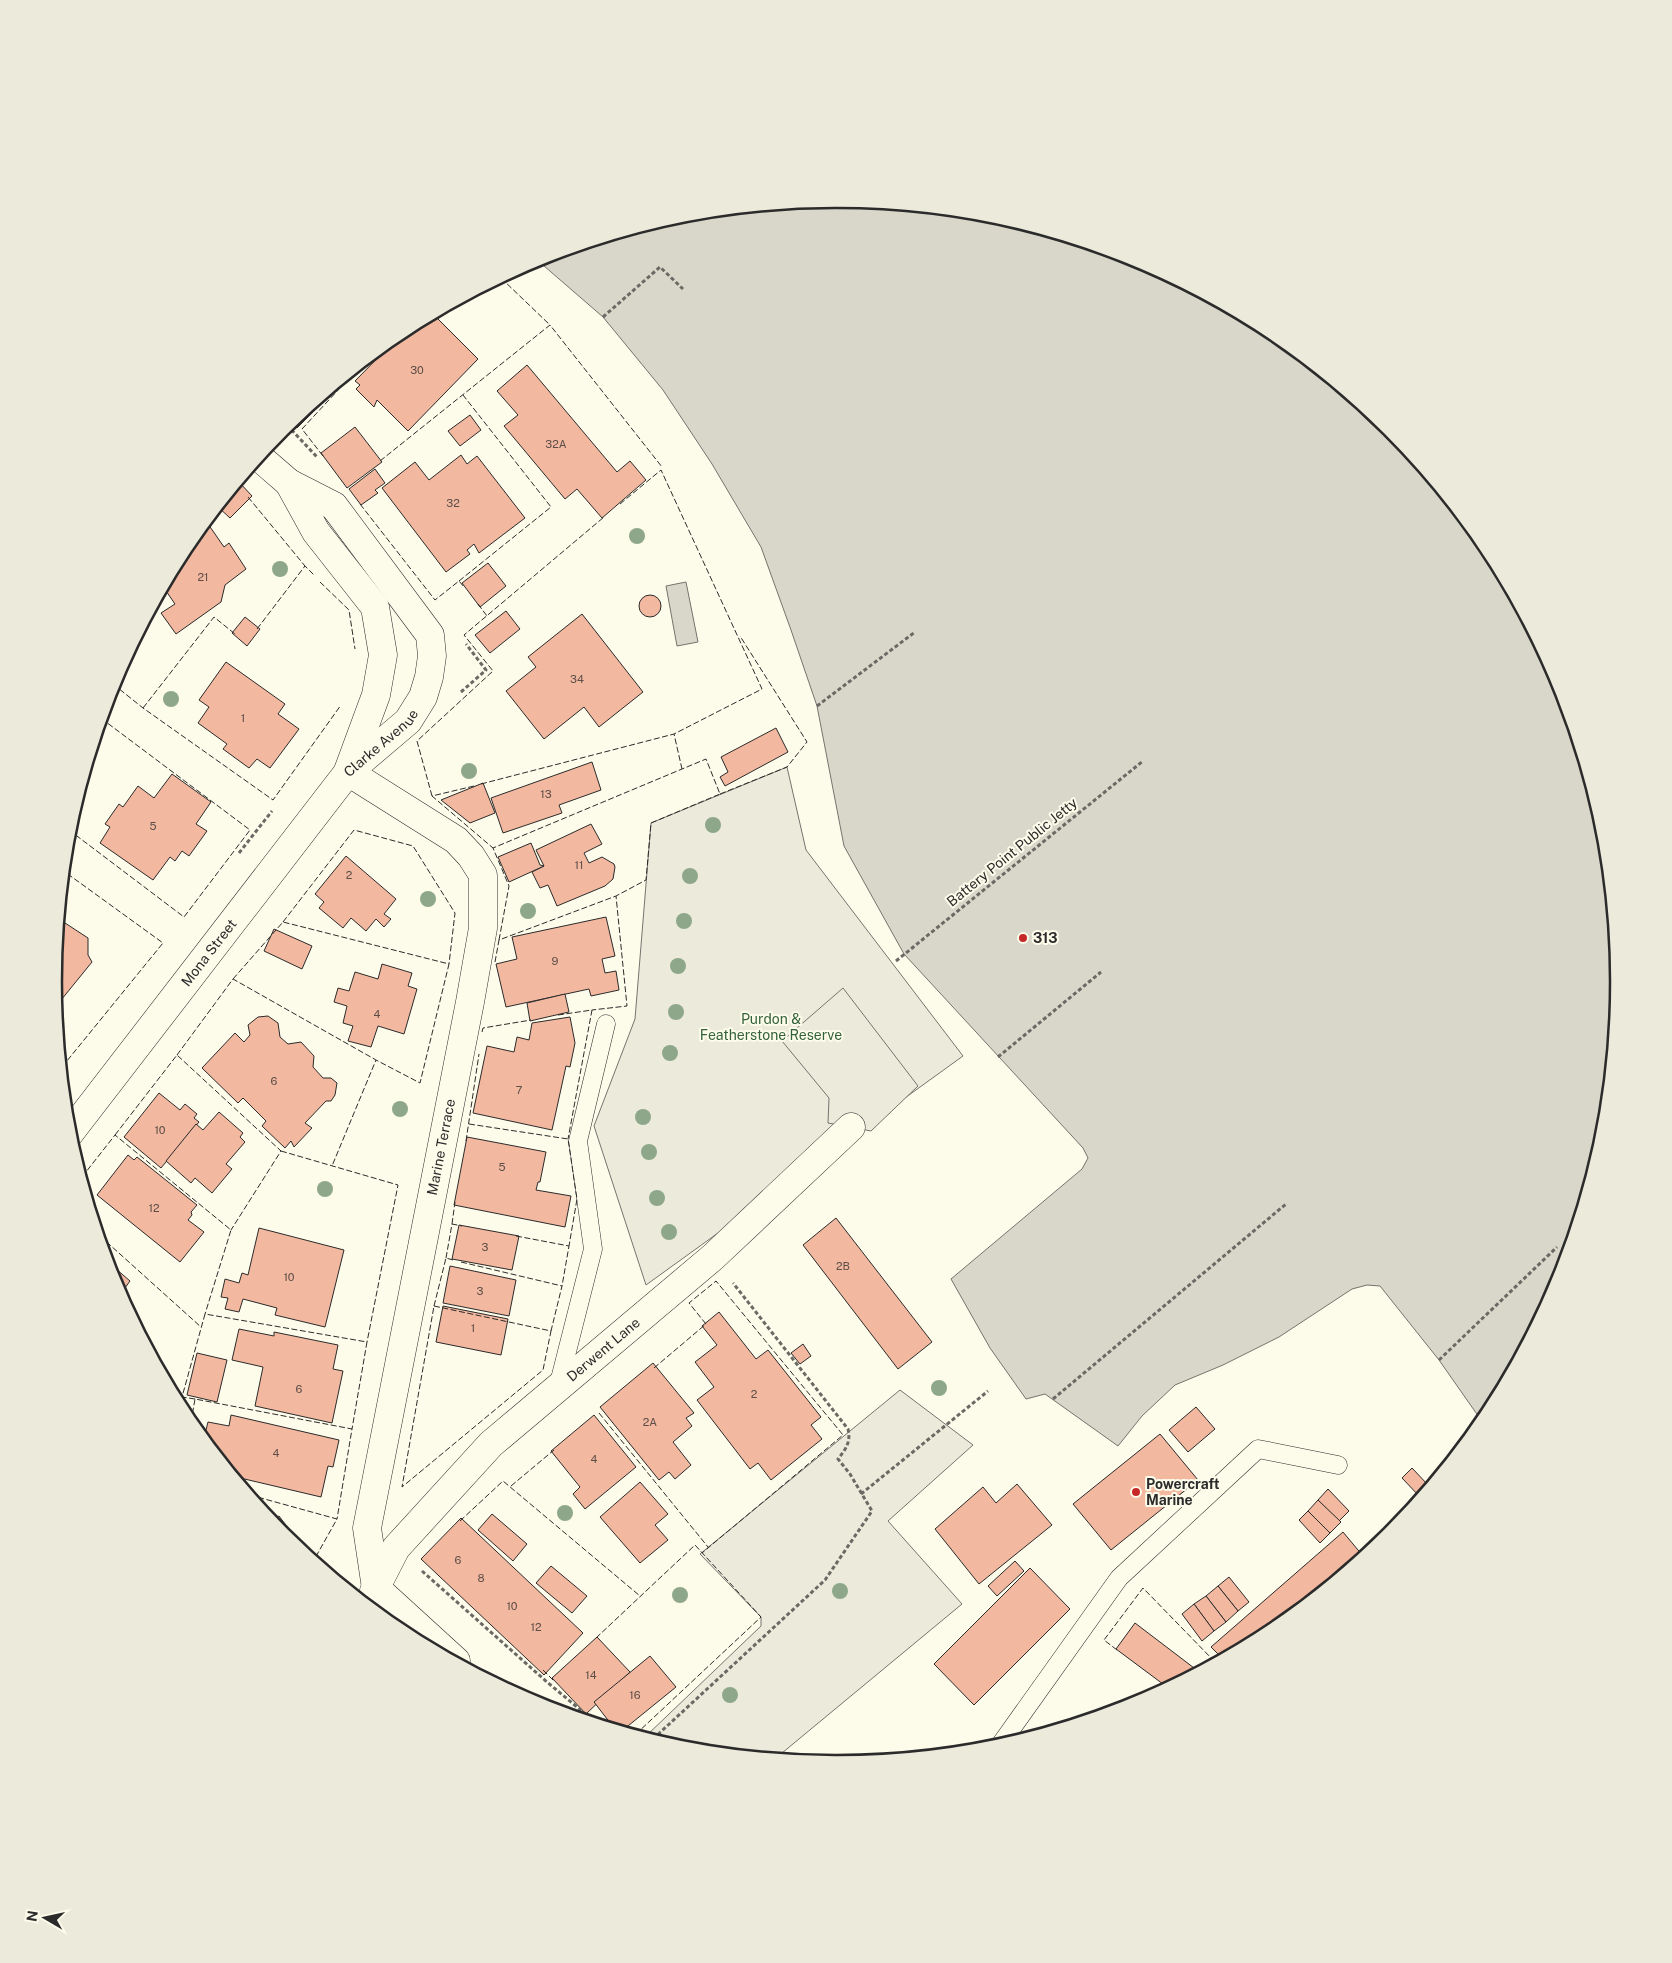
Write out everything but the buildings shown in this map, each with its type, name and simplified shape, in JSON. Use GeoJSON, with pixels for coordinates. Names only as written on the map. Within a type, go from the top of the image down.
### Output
{"type":"FeatureCollection","features":[{"type":"Feature","properties":{"kind":"street","name":"Clarke Avenue"},"geometry":{"type":"LineString","coordinates":[[264,461],[289,483],[334,506],[430,635],[432,656],[423,697],[408,721],[348,772]]}},
{"type":"Feature","properties":{"kind":"street","name":"Clarke Avenue"},"geometry":{"type":"LineString","coordinates":[[289,483],[316,532],[374,607],[383,655],[376,695],[348,772]]}},
{"type":"Feature","properties":{"kind":"street","name":"Mona Street"},"geometry":{"type":"LineString","coordinates":[[76,1125],[348,772]]}},
{"type":"Feature","properties":{"kind":"street","name":"Marine Terrace"},"geometry":{"type":"LineString","coordinates":[[348,772],[456,840],[471,856],[483,875],[483,928],[472,993],[367,1528],[371,1595]]}},
{"type":"Feature","properties":{"kind":"street","name":"Derwent Lane"},"geometry":{"type":"LineString","coordinates":[[371,1595],[402,1540],[491,1444],[713,1258],[851,1127]]}},
{"type":"Feature","properties":{"kind":"street"},"geometry":{"type":"LineString","coordinates":[[371,1595],[422,1635]]}},
{"type":"Feature","properties":{"kind":"lane"},"geometry":{"type":"LineString","coordinates":[[558,1388],[592,1248],[578,1141],[606,1024]]}},
{"type":"Feature","properties":{"kind":"lane"},"geometry":{"type":"LineString","coordinates":[[1007,1736],[1119,1578],[1258,1449],[1338,1465]]}},
{"type":"Feature","properties":{"kind":"path"},"geometry":{"type":"LineString","coordinates":[[603,318],[660,267],[683,289]]}},
{"type":"Feature","properties":{"kind":"path"},"geometry":{"type":"LineString","coordinates":[[293,431],[323,464]]}},
{"type":"Feature","properties":{"kind":"path"},"geometry":{"type":"LineString","coordinates":[[817,706],[915,632]]}},
{"type":"Feature","properties":{"kind":"path"},"geometry":{"type":"LineString","coordinates":[[456,696],[486,670],[462,639]]}},
{"type":"Feature","properties":{"kind":"path","name":"Battery Point Public Jetty"},"geometry":{"type":"LineString","coordinates":[[896,961],[1143,761]]}},
{"type":"Feature","properties":{"kind":"path"},"geometry":{"type":"LineString","coordinates":[[265,818],[277,804]]}},
{"type":"Feature","properties":{"kind":"path"},"geometry":{"type":"LineString","coordinates":[[998,1057],[1101,972]]}},
{"type":"Feature","properties":{"kind":"path"},"geometry":{"type":"LineString","coordinates":[[1053,1399],[1286,1204]]}},
{"type":"Feature","properties":{"kind":"path"},"geometry":{"type":"LineString","coordinates":[[1439,1360],[1557,1247]]}},
{"type":"Feature","properties":{"kind":"path"},"geometry":{"type":"LineString","coordinates":[[658,1734],[825,1580],[872,1512],[850,1474],[838,1459],[846,1450],[850,1437],[848,1429],[713,1258]]}},
{"type":"Feature","properties":{"kind":"path"},"geometry":{"type":"LineString","coordinates":[[861,1494],[988,1391]]}},
{"type":"Feature","properties":{"kind":"path"},"geometry":{"type":"LineString","coordinates":[[402,1540],[414,1564],[584,1713]]}},
{"type":"Feature","properties":{"kind":"green space","name":"Purdon & Featherstone Reserve"},"geometry":{"type":"Polygon","coordinates":[[[787,767],[806,850],[963,1056],[646,1285],[594,1126],[635,1019],[651,823],[787,767]]]}},
{"type":"Feature","properties":{"kind":"green space"},"geometry":{"type":"Polygon","coordinates":[[[900,1390],[973,1445],[888,1521],[962,1604],[782,1753],[735,1748],[650,1732],[761,1626],[761,1617],[700,1554],[900,1390]]]}},
{"type":"Feature","properties":{"kind":"shaded area"},"geometry":{"type":"Polygon","coordinates":[[[836,208],[887,210],[987,223],[1036,234],[1085,249],[1132,267],[1178,288],[1266,338],[1346,400],[1418,471],[1450,511],[1506,595],[1530,639],[1551,685],[1568,733],[1583,781],[1595,831],[1608,931],[1610,982],[1603,1082],[1595,1132],[1583,1182],[1551,1278],[1530,1324],[1506,1368],[1477,1414],[1439,1360],[1380,1286],[1367,1285],[1352,1289],[1279,1337],[1223,1365],[1175,1385],[1142,1416],[1118,1446],[1045,1394],[1026,1399],[990,1348],[951,1279],[1082,1169],[1088,1158],[1083,1148],[904,954],[844,846],[817,706],[761,547],[712,464],[663,390],[603,317],[544,266],[587,249],[636,234],[685,223],[785,210],[836,208]]]}},
{"type":"Feature","properties":{"kind":"shaded area"},"geometry":{"type":"Polygon","coordinates":[[[686,582],[698,642],[677,646],[666,586],[686,582]]]}},
{"type":"Feature","properties":{"kind":"shaded area"},"geometry":{"type":"Polygon","coordinates":[[[843,988],[918,1086],[871,1131],[828,1123],[829,1098],[782,1041],[843,988]]]}},
{"type":"Feature","properties":{"kind":"fence"},"geometry":{"type":"LineString","coordinates":[[506,283],[550,325]]}},
{"type":"Feature","properties":{"kind":"fence"},"geometry":{"type":"LineString","coordinates":[[380,461],[550,325],[662,467]]}},
{"type":"Feature","properties":{"kind":"fence"},"geometry":{"type":"LineString","coordinates":[[323,456],[302,429],[338,390]]}},
{"type":"Feature","properties":{"kind":"fence"},"geometry":{"type":"LineString","coordinates":[[459,581],[551,507],[463,395]]}},
{"type":"Feature","properties":{"kind":"fence"},"geometry":{"type":"LineString","coordinates":[[620,504],[661,470],[762,689],[674,734]]}},
{"type":"Feature","properties":{"kind":"fence"},"geometry":{"type":"LineString","coordinates":[[248,497],[305,566]]}},
{"type":"Feature","properties":{"kind":"fence"},"geometry":{"type":"LineString","coordinates":[[360,504],[435,600],[459,581],[464,587]]}},
{"type":"Feature","properties":{"kind":"fence"},"geometry":{"type":"LineString","coordinates":[[432,796],[417,741],[493,671],[464,635],[604,517]]}},
{"type":"Feature","properties":{"kind":"fence"},"geometry":{"type":"LineString","coordinates":[[257,629],[305,566],[315,576]]}},
{"type":"Feature","properties":{"kind":"fence"},"geometry":{"type":"LineString","coordinates":[[320,582],[349,610],[355,649]]}},
{"type":"Feature","properties":{"kind":"fence"},"geometry":{"type":"LineString","coordinates":[[478,604],[487,616]]}},
{"type":"Feature","properties":{"kind":"fence"},"geometry":{"type":"LineString","coordinates":[[143,708],[214,617],[235,634]]}},
{"type":"Feature","properties":{"kind":"fence"},"geometry":{"type":"LineString","coordinates":[[720,794],[787,767],[807,742],[740,636]]}},
{"type":"Feature","properties":{"kind":"fence"},"geometry":{"type":"LineString","coordinates":[[120,689],[273,800],[341,705]]}},
{"type":"Feature","properties":{"kind":"fence"},"geometry":{"type":"LineString","coordinates":[[76,836],[184,917],[250,830],[107,723]]}},
{"type":"Feature","properties":{"kind":"fence"},"geometry":{"type":"LineString","coordinates":[[481,784],[674,734],[682,769]]}},
{"type":"Feature","properties":{"kind":"fence"},"geometry":{"type":"LineString","coordinates":[[499,940],[509,886],[493,848],[706,759],[720,794],[651,823],[646,880],[616,896]]}},
{"type":"Feature","properties":{"kind":"fence"},"geometry":{"type":"LineString","coordinates":[[474,786],[432,796],[493,848]]}},
{"type":"Feature","properties":{"kind":"fence"},"geometry":{"type":"LineString","coordinates":[[283,922],[354,830],[413,846],[455,913],[449,964]]}},
{"type":"Feature","properties":{"kind":"fence"},"geometry":{"type":"LineString","coordinates":[[67,1061],[163,943],[70,876]]}},
{"type":"Feature","properties":{"kind":"fence"},"geometry":{"type":"LineString","coordinates":[[495,962],[499,940],[616,896],[627,1006],[592,1010]]}},
{"type":"Feature","properties":{"kind":"fence"},"geometry":{"type":"LineString","coordinates":[[233,979],[283,922],[449,964],[420,1083],[376,1060]]}},
{"type":"Feature","properties":{"kind":"fence"},"geometry":{"type":"LineString","coordinates":[[177,1055],[233,979],[376,1060],[332,1166]]}},
{"type":"Feature","properties":{"kind":"fence"},"geometry":{"type":"LineString","coordinates":[[558,1015],[592,1010],[568,1139]]}},
{"type":"Feature","properties":{"kind":"fence"},"geometry":{"type":"LineString","coordinates":[[482,1032],[483,1028],[531,1020]]}},
{"type":"Feature","properties":{"kind":"fence"},"geometry":{"type":"LineString","coordinates":[[466,1141],[479,1054]]}},
{"type":"Feature","properties":{"kind":"fence"},"geometry":{"type":"LineString","coordinates":[[115,1135],[177,1055],[281,1151],[231,1230]]}},
{"type":"Feature","properties":{"kind":"fence"},"geometry":{"type":"LineString","coordinates":[[469,1124],[568,1139],[577,1199],[569,1246]]}},
{"type":"Feature","properties":{"kind":"fence"},"geometry":{"type":"LineString","coordinates":[[86,1171],[115,1135],[231,1230],[205,1314]]}},
{"type":"Feature","properties":{"kind":"fence"},"geometry":{"type":"LineString","coordinates":[[281,1151],[398,1185],[367,1342]]}},
{"type":"Feature","properties":{"kind":"fence"},"geometry":{"type":"LineString","coordinates":[[452,1224],[455,1202]]}},
{"type":"Feature","properties":{"kind":"fence"},"geometry":{"type":"LineString","coordinates":[[446,1258],[452,1224],[462,1226]]}},
{"type":"Feature","properties":{"kind":"fence"},"geometry":{"type":"LineString","coordinates":[[516,1236],[569,1246],[562,1286]]}},
{"type":"Feature","properties":{"kind":"fence"},"geometry":{"type":"LineString","coordinates":[[109,1244],[201,1327]]}},
{"type":"Feature","properties":{"kind":"fence"},"geometry":{"type":"LineString","coordinates":[[434,1306],[446,1258],[453,1260]]}},
{"type":"Feature","properties":{"kind":"fence"},"geometry":{"type":"LineString","coordinates":[[461,1262],[562,1286],[551,1331]]}},
{"type":"Feature","properties":{"kind":"fence"},"geometry":{"type":"LineString","coordinates":[[654,1368],[706,1324],[689,1303],[716,1281],[843,1435],[702,1553]]}},
{"type":"Feature","properties":{"kind":"fence"},"geometry":{"type":"LineString","coordinates":[[434,1306],[551,1331],[543,1370],[402,1487],[434,1306]]}},
{"type":"Feature","properties":{"kind":"fence"},"geometry":{"type":"LineString","coordinates":[[183,1395],[205,1314],[367,1342],[352,1429]]}},
{"type":"Feature","properties":{"kind":"fence"},"geometry":{"type":"LineString","coordinates":[[184,1397],[195,1399]]}},
{"type":"Feature","properties":{"kind":"fence"},"geometry":{"type":"LineString","coordinates":[[193,1411],[195,1399],[352,1429],[337,1519]]}},
{"type":"Feature","properties":{"kind":"fence"},"geometry":{"type":"LineString","coordinates":[[599,1413],[708,1547]]}},
{"type":"Feature","properties":{"kind":"fence"},"geometry":{"type":"LineString","coordinates":[[511,1486],[554,1450]]}},
{"type":"Feature","properties":{"kind":"fence"},"geometry":{"type":"LineString","coordinates":[[460,1521],[503,1481],[640,1596]]}},
{"type":"Feature","properties":{"kind":"fence"},"geometry":{"type":"LineString","coordinates":[[259,1498],[337,1519],[317,1555]]}},
{"type":"Feature","properties":{"kind":"fence"},"geometry":{"type":"LineString","coordinates":[[596,1638],[695,1545],[761,1617],[640,1730]]}},
{"type":"Feature","properties":{"kind":"fence"},"geometry":{"type":"LineString","coordinates":[[1117,1650],[1104,1640],[1143,1588],[1211,1658]]}},
{"type":"Feature","properties":{"kind":"fence"},"geometry":{"type":"LineString","coordinates":[[543,1670],[554,1681]]}},
{"type":"Feature","properties":{"kind":"place","name":"313"},"geometry":{"type":"Point","coordinates":[1023,938]}},
{"type":"Feature","properties":{"kind":"place","name":"Powercraft Marine"},"geometry":{"type":"Point","coordinates":[1136,1492]}}]}
